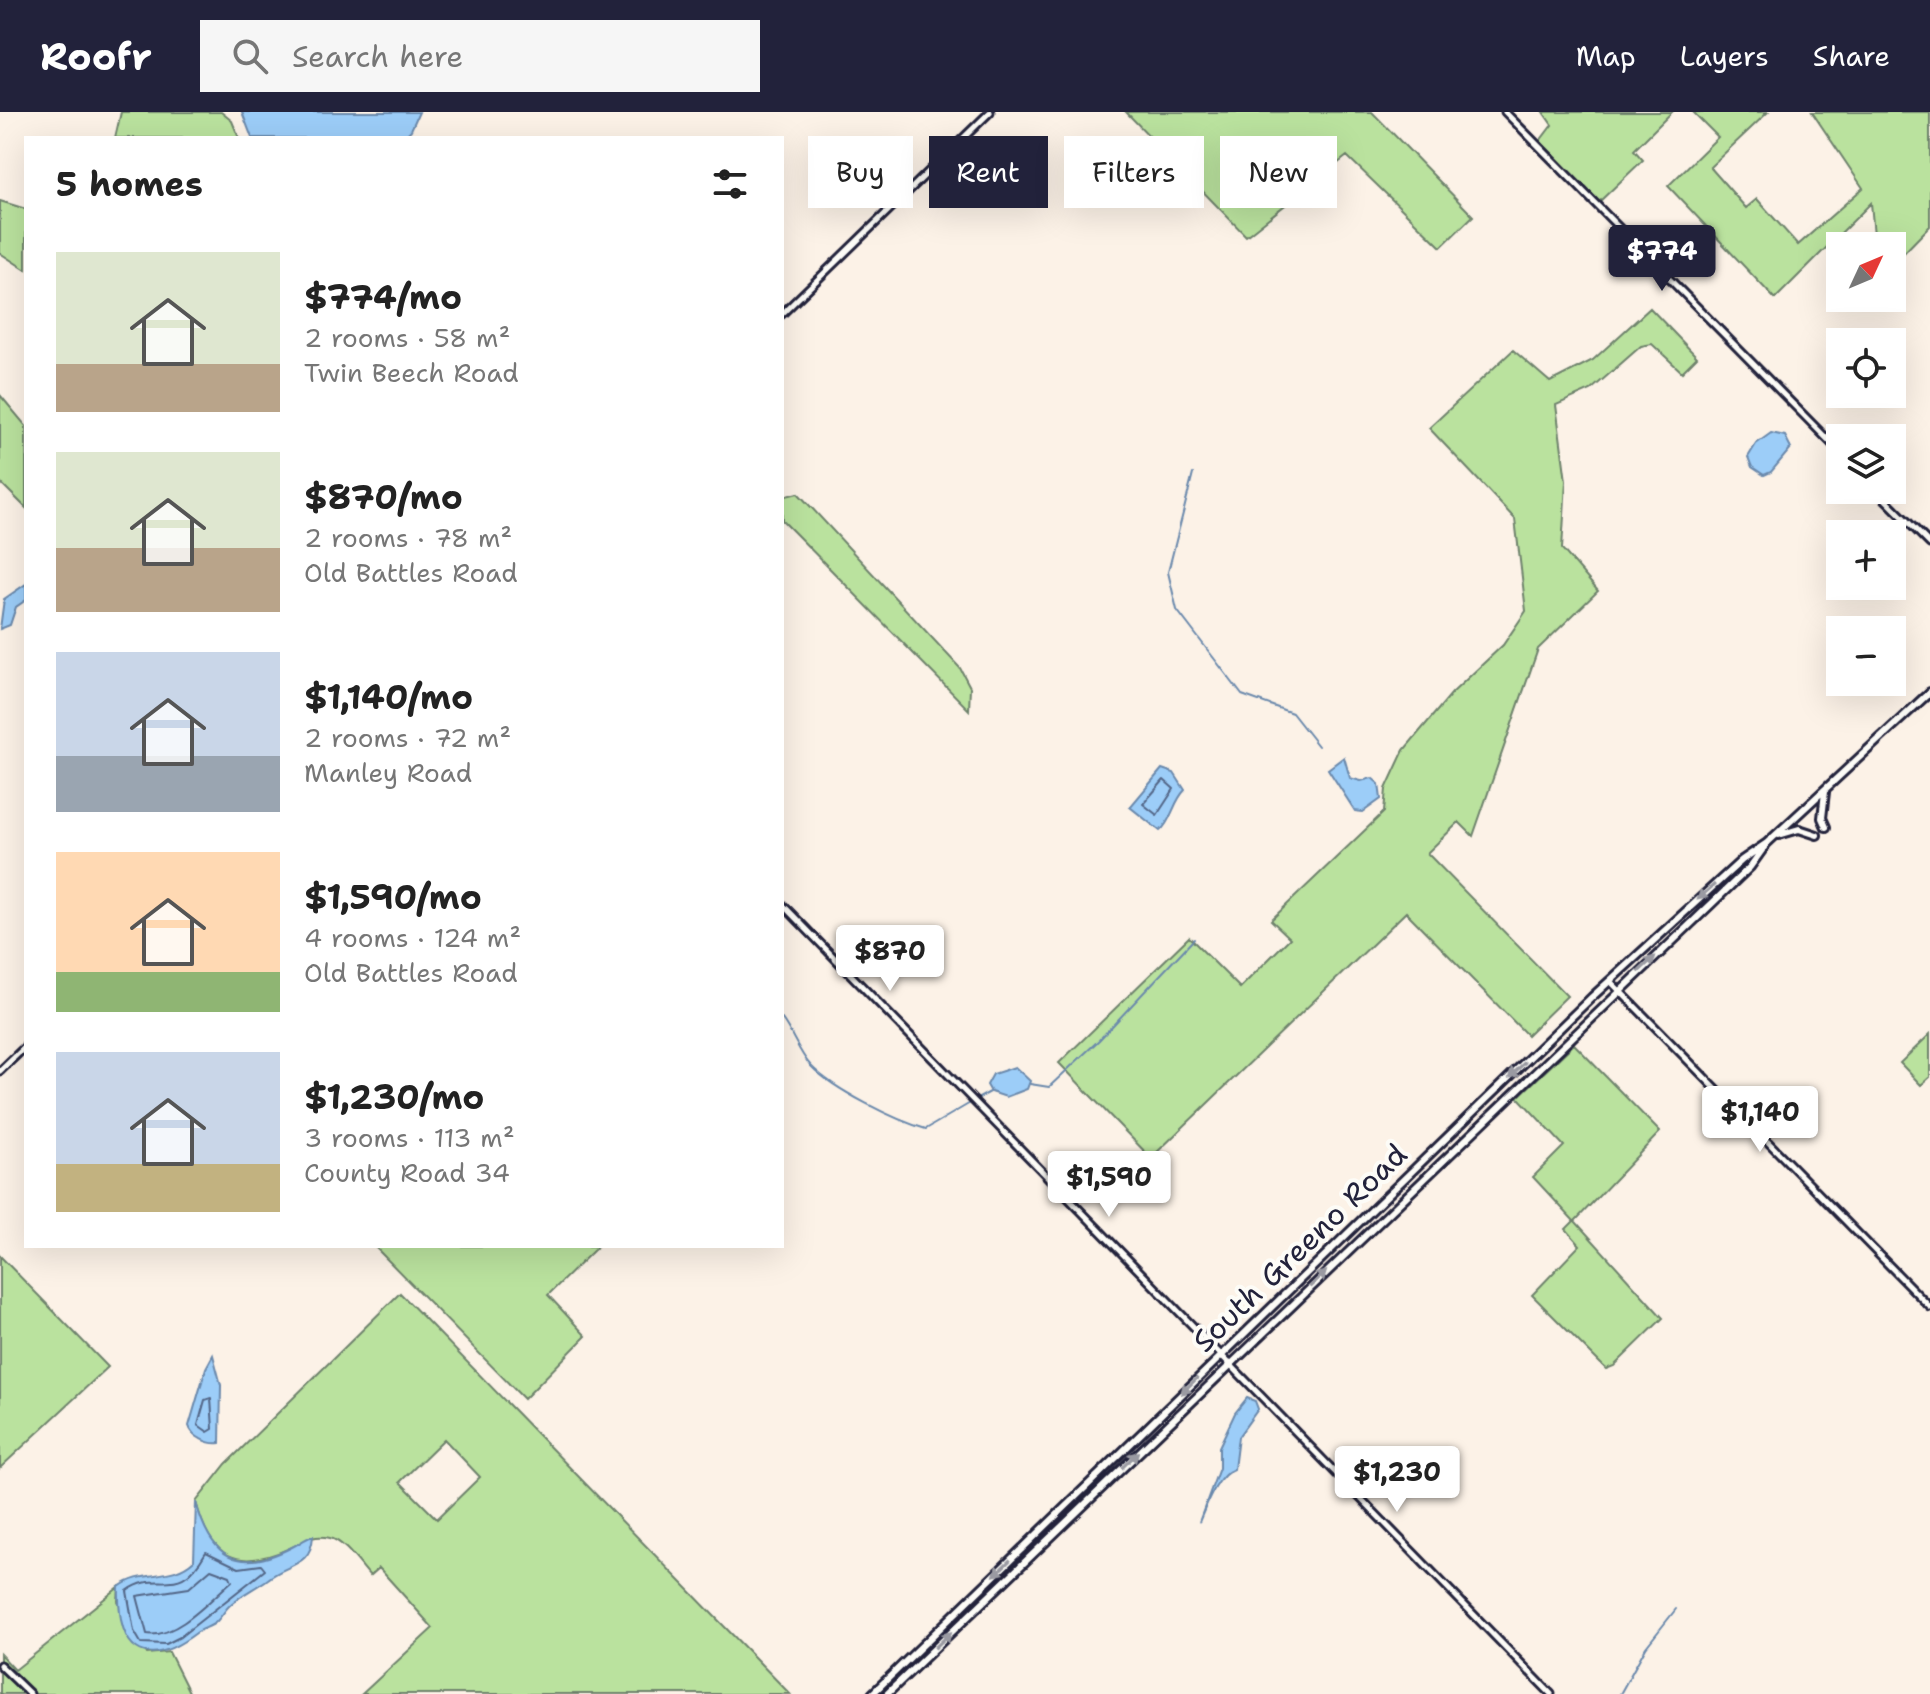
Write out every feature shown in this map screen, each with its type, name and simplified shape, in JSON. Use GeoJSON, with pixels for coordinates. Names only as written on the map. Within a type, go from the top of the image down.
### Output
{"type":"FeatureCollection","features":[{"type":"Feature","properties":{"kind":"main road","name":"South Greeno Road"},"geometry":{"type":"LineString","coordinates":[[872,1694],[1610,981],[1742,860],[1775,836],[1930,692]]}},
{"type":"Feature","properties":{"kind":"main road"},"geometry":{"type":"LineString","coordinates":[[1825,789],[1822,818],[1826,827]]}},
{"type":"Feature","properties":{"kind":"main road"},"geometry":{"type":"LineString","coordinates":[[1775,836],[1799,829],[1817,835]]}},
{"type":"Feature","properties":{"kind":"main road","name":"South Greeno Road"},"geometry":{"type":"LineString","coordinates":[[887,1694],[1750,867],[1767,843]]}},
{"type":"Feature","properties":{"kind":"street"},"geometry":{"type":"LineString","coordinates":[[784,312],[990,112]]}},
{"type":"Feature","properties":{"kind":"street"},"geometry":{"type":"LineString","coordinates":[[1505,112],[1826,438]]}},
{"type":"Feature","properties":{"kind":"street"},"geometry":{"type":"LineString","coordinates":[[1890,504],[1930,544]]}},
{"type":"Feature","properties":{"kind":"street"},"geometry":{"type":"LineString","coordinates":[[784,906],[1551,1694]]}},
{"type":"Feature","properties":{"kind":"street"},"geometry":{"type":"LineString","coordinates":[[1610,981],[1930,1307]]}},
{"type":"Feature","properties":{"kind":"street"},"geometry":{"type":"LineString","coordinates":[[0,1071],[24,1048]]}},
{"type":"Feature","properties":{"kind":"street"},"geometry":{"type":"LineString","coordinates":[[0,1665],[30,1694]]}},
{"type":"Feature","properties":{"kind":"green space"},"geometry":{"type":"Polygon","coordinates":[[[121,112],[221,112],[232,121],[238,136],[115,136],[121,112]]]}},
{"type":"Feature","properties":{"kind":"green space"},"geometry":{"type":"Polygon","coordinates":[[[1126,112],[1372,112],[1473,216],[1441,247],[1347,156],[1337,164],[1337,136],[1220,136],[1220,208],[1281,208],[1246,236],[1204,193],[1204,136],[1149,136],[1126,112]]]}},
{"type":"Feature","properties":{"kind":"green space"},"geometry":{"type":"Polygon","coordinates":[[[1543,112],[1672,112],[1634,150],[1643,160],[1599,202],[1540,141],[1552,125],[1543,112]]]}},
{"type":"Feature","properties":{"kind":"green space"},"geometry":{"type":"Polygon","coordinates":[[[1693,112],[1768,112],[1710,167],[1746,208],[1757,199],[1798,245],[1863,188],[1812,112],[1930,112],[1930,226],[1906,251],[1906,232],[1874,232],[1871,203],[1842,232],[1826,232],[1826,248],[1775,299],[1668,186],[1718,137],[1693,112]]]}},
{"type":"Feature","properties":{"kind":"green space"},"geometry":{"type":"Polygon","coordinates":[[[0,201],[24,208],[24,269],[0,253],[0,201]]]}},
{"type":"Feature","properties":{"kind":"green space"},"geometry":{"type":"Polygon","coordinates":[[[1650,308],[1697,357],[1682,372],[1652,344],[1641,346],[1591,390],[1556,405],[1566,481],[1562,549],[1598,591],[1538,649],[1473,836],[1459,822],[1427,853],[1567,996],[1527,1035],[1406,912],[1151,1158],[1059,1063],[1189,937],[1240,988],[1290,938],[1271,920],[1384,812],[1386,789],[1404,750],[1452,693],[1503,645],[1526,611],[1515,519],[1429,428],[1513,350],[1550,382],[1593,360],[1650,308]]]}},
{"type":"Feature","properties":{"kind":"green space"},"geometry":{"type":"Polygon","coordinates":[[[0,395],[24,424],[24,506],[0,482],[0,395]]]}},
{"type":"Feature","properties":{"kind":"green space"},"geometry":{"type":"Polygon","coordinates":[[[798,493],[960,668],[970,687],[969,710],[784,522],[784,496],[798,493]]]}},
{"type":"Feature","properties":{"kind":"green space"},"geometry":{"type":"Polygon","coordinates":[[[1930,1034],[1930,1077],[1921,1085],[1900,1063],[1930,1034]]]}},
{"type":"Feature","properties":{"kind":"green space"},"geometry":{"type":"Polygon","coordinates":[[[1574,1044],[1660,1132],[1575,1221],[1663,1318],[1614,1366],[1606,1369],[1532,1295],[1580,1245],[1566,1229],[1574,1221],[1533,1177],[1564,1146],[1518,1097],[1574,1044]]]}},
{"type":"Feature","properties":{"kind":"green space"},"geometry":{"type":"Polygon","coordinates":[[[376,1248],[596,1248],[548,1295],[586,1336],[524,1399],[376,1248]]]}},
{"type":"Feature","properties":{"kind":"green space"},"geometry":{"type":"Polygon","coordinates":[[[0,1256],[108,1367],[0,1468],[0,1256]]]}},
{"type":"Feature","properties":{"kind":"green space"},"geometry":{"type":"Polygon","coordinates":[[[400,1293],[790,1694],[362,1694],[433,1628],[379,1568],[370,1576],[346,1548],[330,1538],[313,1538],[254,1559],[228,1555],[209,1536],[196,1502],[226,1464],[400,1293]],[[444,1439],[400,1482],[437,1519],[480,1477],[444,1439]]]}},
{"type":"Feature","properties":{"kind":"green space"},"geometry":{"type":"Polygon","coordinates":[[[119,1587],[118,1601],[147,1654],[169,1652],[190,1694],[0,1694],[0,1654],[15,1670],[119,1587]]]}},
{"type":"Feature","properties":{"kind":"water"},"geometry":{"type":"Polygon","coordinates":[[[242,112],[419,112],[405,136],[251,136],[242,112]]]}},
{"type":"Feature","properties":{"kind":"water"},"geometry":{"type":"Polygon","coordinates":[[[1771,433],[1785,436],[1791,448],[1771,472],[1764,475],[1752,467],[1748,457],[1756,444],[1771,433]]]}},
{"type":"Feature","properties":{"kind":"water"},"geometry":{"type":"Polygon","coordinates":[[[24,585],[24,601],[16,607],[10,625],[0,629],[4,599],[24,585]]]}},
{"type":"Feature","properties":{"kind":"water"},"geometry":{"type":"Polygon","coordinates":[[[1344,757],[1350,778],[1361,781],[1372,778],[1379,784],[1381,799],[1363,812],[1355,811],[1328,769],[1344,757]]]}},
{"type":"Feature","properties":{"kind":"water"},"geometry":{"type":"Polygon","coordinates":[[[1162,769],[1174,773],[1185,790],[1160,831],[1130,807],[1162,769]]]}},
{"type":"Feature","properties":{"kind":"water"},"geometry":{"type":"Polygon","coordinates":[[[1015,1067],[1030,1081],[1027,1089],[1006,1097],[991,1092],[987,1085],[993,1074],[1015,1067]]]}},
{"type":"Feature","properties":{"kind":"water"},"geometry":{"type":"Polygon","coordinates":[[[213,1355],[221,1385],[220,1443],[197,1437],[189,1426],[206,1368],[213,1355]]]}},
{"type":"Feature","properties":{"kind":"water"},"geometry":{"type":"Polygon","coordinates":[[[1247,1398],[1255,1401],[1258,1409],[1238,1437],[1234,1469],[1217,1484],[1199,1522],[1219,1468],[1219,1447],[1235,1413],[1247,1398]]]}},
{"type":"Feature","properties":{"kind":"water"},"geometry":{"type":"Polygon","coordinates":[[[196,1502],[209,1536],[229,1556],[256,1560],[273,1556],[313,1536],[311,1546],[303,1559],[238,1598],[213,1625],[177,1645],[148,1652],[137,1648],[123,1626],[119,1587],[138,1578],[176,1571],[194,1560],[196,1502]]]}},
{"type":"Feature","properties":{"kind":"waterway"},"geometry":{"type":"LineString","coordinates":[[1193,474],[1168,572],[1177,610],[1242,695],[1292,713],[1318,746]]}},
{"type":"Feature","properties":{"kind":"waterway"},"geometry":{"type":"LineString","coordinates":[[1030,1084],[1049,1087],[1099,1040],[1194,939]]}},
{"type":"Feature","properties":{"kind":"waterway"},"geometry":{"type":"LineString","coordinates":[[784,1022],[807,1061],[821,1075],[849,1094],[898,1119],[926,1129],[972,1102]]}},
{"type":"Feature","properties":{"kind":"waterway"},"geometry":{"type":"LineString","coordinates":[[979,1098],[990,1092]]}},
{"type":"Feature","properties":{"kind":"waterway"},"geometry":{"type":"LineString","coordinates":[[1620,1694],[1646,1647],[1676,1609]]}}]}
